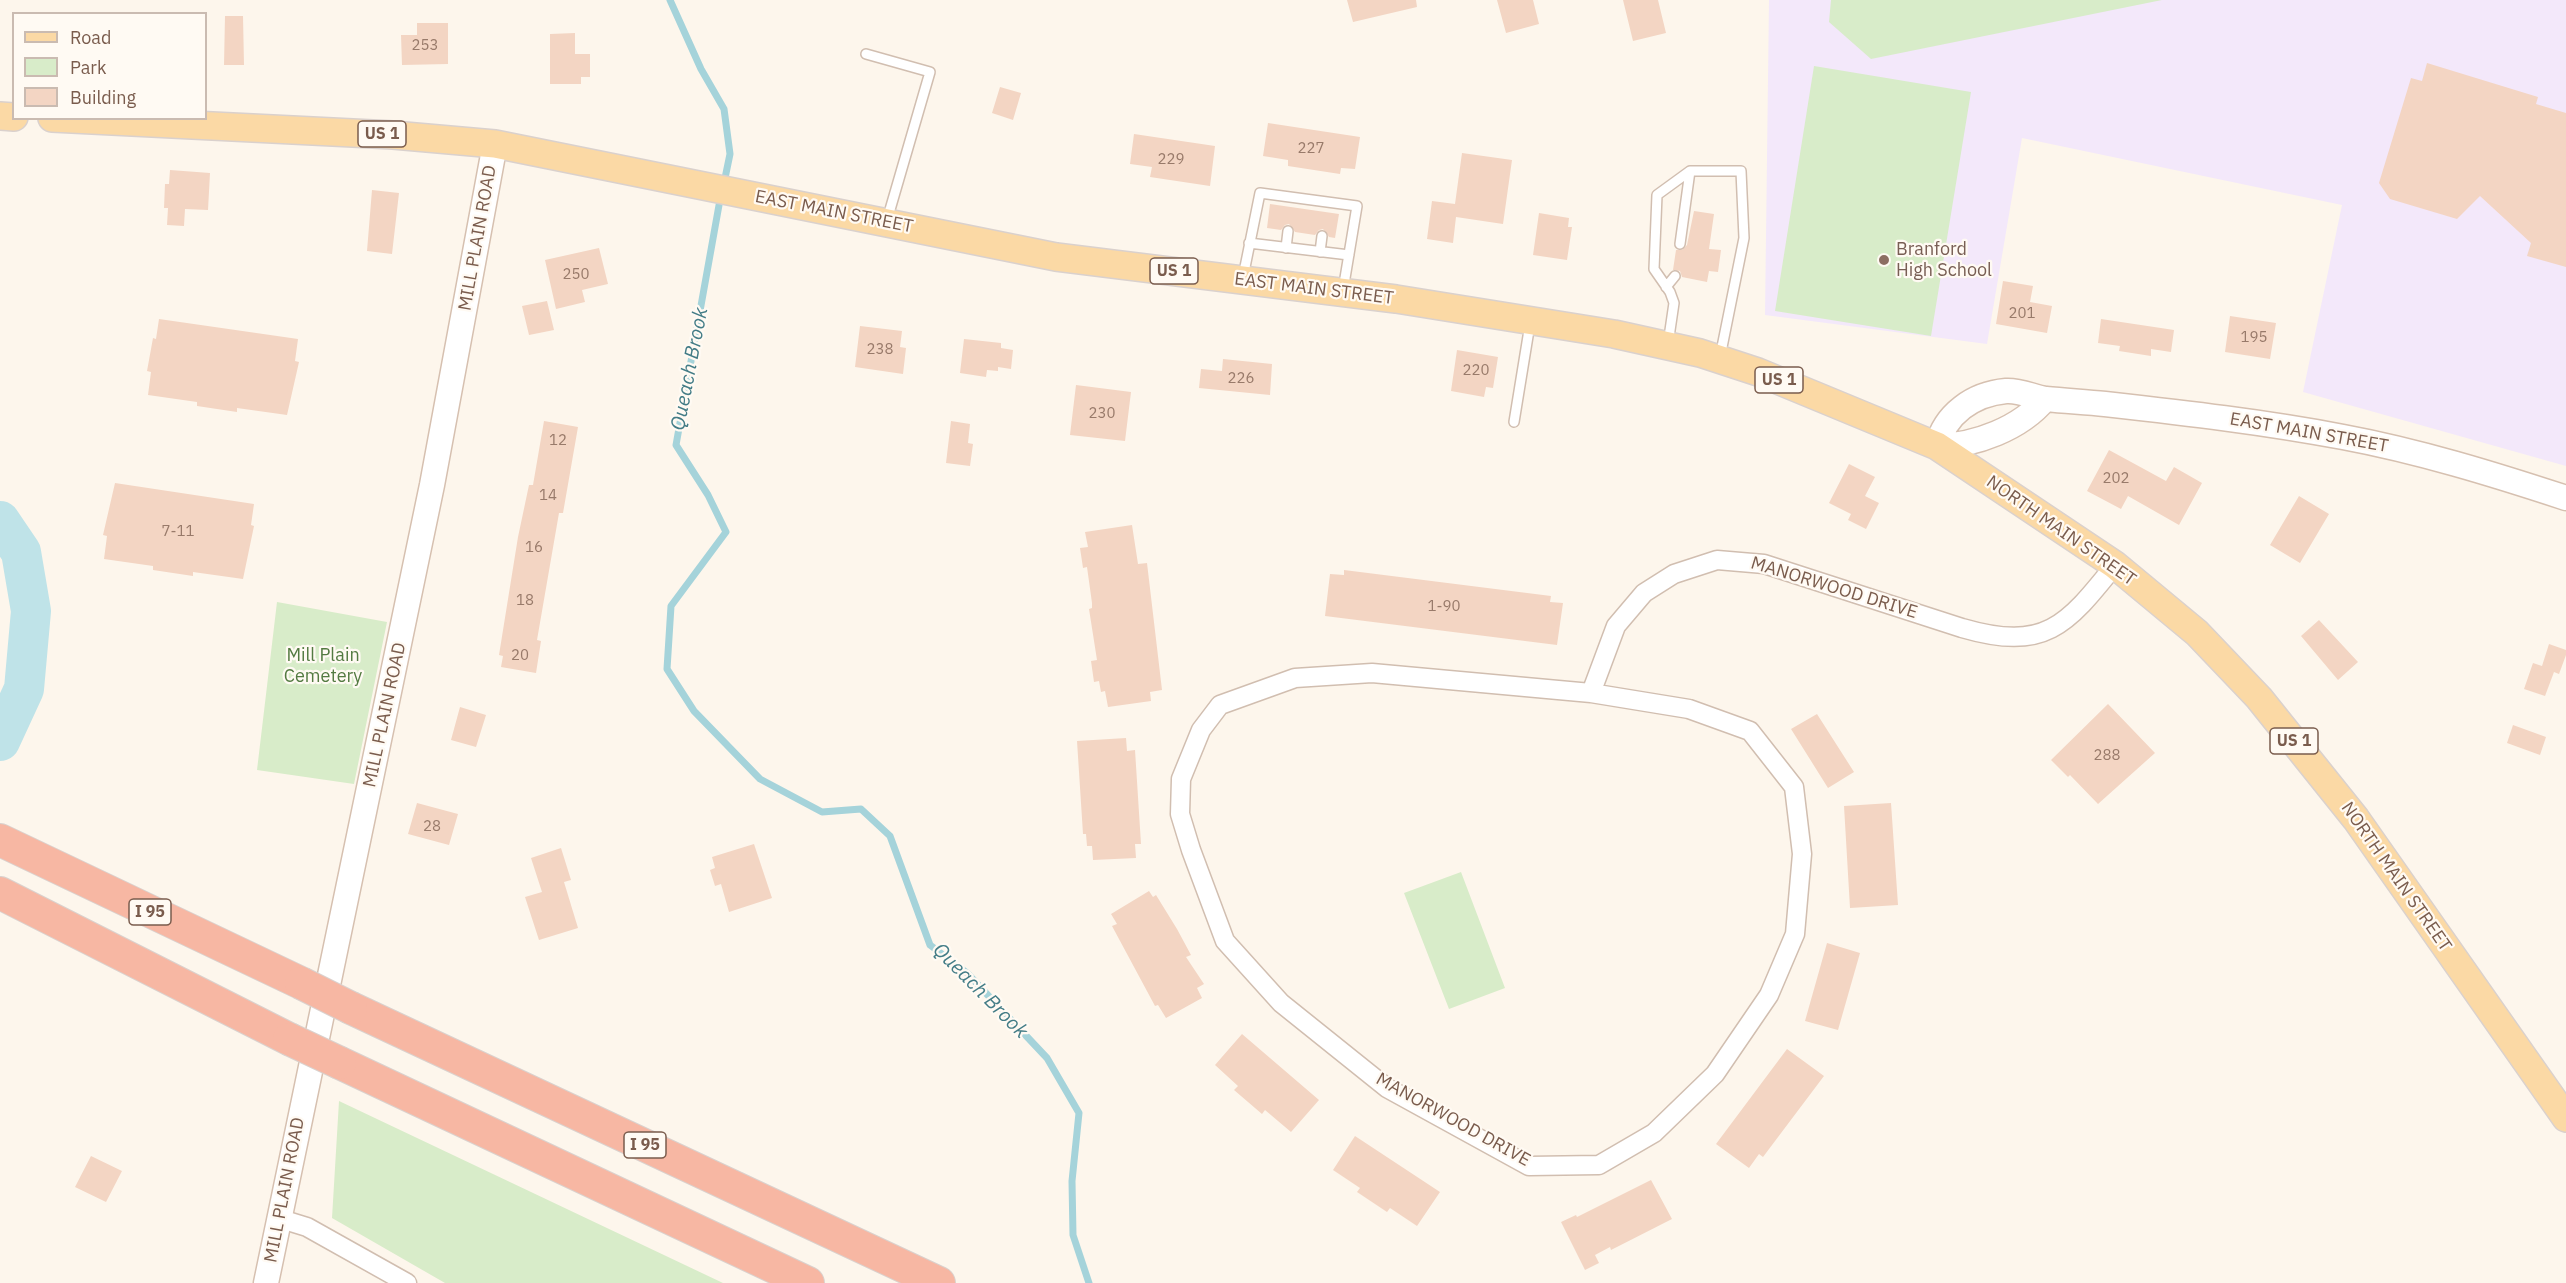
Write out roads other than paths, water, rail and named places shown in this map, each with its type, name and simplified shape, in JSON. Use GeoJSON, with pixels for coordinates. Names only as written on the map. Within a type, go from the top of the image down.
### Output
{"type":"FeatureCollection","features":[{"type":"Feature","properties":{"kind":"highway","name":"I 95"},"geometry":{"type":"LineString","coordinates":[[0,840],[351,1008],[939,1283]]}},
{"type":"Feature","properties":{"kind":"highway"},"geometry":{"type":"LineString","coordinates":[[0,892],[289,1039],[808,1283]]}},
{"type":"Feature","properties":{"kind":"main road","name":"EAST MAIN STREET"},"geometry":{"type":"LineString","coordinates":[[92,120],[393,135],[495,144],[1056,257],[1343,292],[1614,334]]}},
{"type":"Feature","properties":{"kind":"main road","name":"NORTH MAIN STREET"},"geometry":{"type":"LineString","coordinates":[[1614,334],[1668,346],[1758,372],[1937,446],[2115,565],[2197,633],[2259,698],[2304,753],[2356,819],[2566,1118]]}},
{"type":"Feature","properties":{"kind":"street","name":"MILL PLAIN ROAD"},"geometry":{"type":"LineString","coordinates":[[266,1283],[432,485],[495,144]]}},
{"type":"Feature","properties":{"kind":"street","name":"EAST MAIN STREET"},"geometry":{"type":"LineString","coordinates":[[1937,446],[1941,431],[1956,411],[1977,399],[2006,391],[2045,399],[2199,414],[2345,437],[2510,479],[2566,498]]}},
{"type":"Feature","properties":{"kind":"street"},"geometry":{"type":"LineString","coordinates":[[1937,446],[1972,443],[2022,419],[2036,410],[2045,399]]}},
{"type":"Feature","properties":{"kind":"street","name":"MANORWOOD DRIVE"},"geometry":{"type":"LineString","coordinates":[[1591,693],[1616,626],[1636,602],[1674,573],[1717,560],[1764,564],[1962,628],[1986,635],[2007,637],[2028,637],[2047,632],[2064,623],[2081,608],[2115,565]]}},
{"type":"Feature","properties":{"kind":"street","name":"MANORWOOD DRIVE"},"geometry":{"type":"LineString","coordinates":[[1372,673],[1591,693],[1689,709],[1750,731],[1794,787],[1802,855],[1795,934],[1769,995],[1716,1074],[1654,1132],[1599,1165],[1529,1166],[1387,1088],[1281,1003],[1225,941],[1180,814],[1181,779],[1201,730],[1220,705],[1295,678],[1372,673]]}},
{"type":"Feature","properties":{"kind":"street"},"geometry":{"type":"LineString","coordinates":[[281,1218],[307,1227],[407,1283]]}},
{"type":"Feature","properties":{"kind":"lane"},"geometry":{"type":"LineString","coordinates":[[866,54],[930,72],[886,222]]}},
{"type":"Feature","properties":{"kind":"lane"},"geometry":{"type":"LineString","coordinates":[[1680,244],[1690,171]]}},
{"type":"Feature","properties":{"kind":"lane"},"geometry":{"type":"LineString","coordinates":[[1668,346],[1674,303],[1654,269],[1657,195],[1690,171],[1741,171],[1744,238],[1719,360]]}},
{"type":"Feature","properties":{"kind":"lane"},"geometry":{"type":"LineString","coordinates":[[1242,280],[1260,193],[1293,202],[1326,207],[1357,206],[1343,292]]}},
{"type":"Feature","properties":{"kind":"lane"},"geometry":{"type":"LineString","coordinates":[[1286,248],[1288,231]]}},
{"type":"Feature","properties":{"kind":"lane"},"geometry":{"type":"LineString","coordinates":[[1320,252],[1322,236]]}},
{"type":"Feature","properties":{"kind":"lane"},"geometry":{"type":"LineString","coordinates":[[1250,243],[1349,255]]}},
{"type":"Feature","properties":{"kind":"lane"},"geometry":{"type":"LineString","coordinates":[[1666,287],[1675,276]]}},
{"type":"Feature","properties":{"kind":"lane"},"geometry":{"type":"LineString","coordinates":[[1514,422],[1530,322]]}},
{"type":"Feature","properties":{"kind":"waterway","name":"Queach Brook"},"geometry":{"type":"LineString","coordinates":[[670,0],[701,69],[724,109],[730,154],[724,183]]}},
{"type":"Feature","properties":{"kind":"waterway","name":"Queach Brook"},"geometry":{"type":"LineString","coordinates":[[721,194],[676,445],[708,495],[726,532],[671,606],[667,669],[694,711],[760,779],[822,812],[861,809],[890,836],[930,945],[967,973],[1047,1058],[1079,1113],[1072,1181],[1073,1235],[1089,1283]]}},
{"type":"Feature","properties":{"kind":"waterway"},"geometry":{"type":"LineString","coordinates":[[0,521],[21,552],[31,611],[24,689],[0,741]]}},
{"type":"Feature","properties":{"kind":"place","name":"Branford High School"},"geometry":{"type":"Point","coordinates":[1884,260]}},
{"type":"Feature","properties":{"kind":"park label","name":"Mill Plain Cemetery"},"geometry":{"type":"Point","coordinates":[323,666]}}]}
